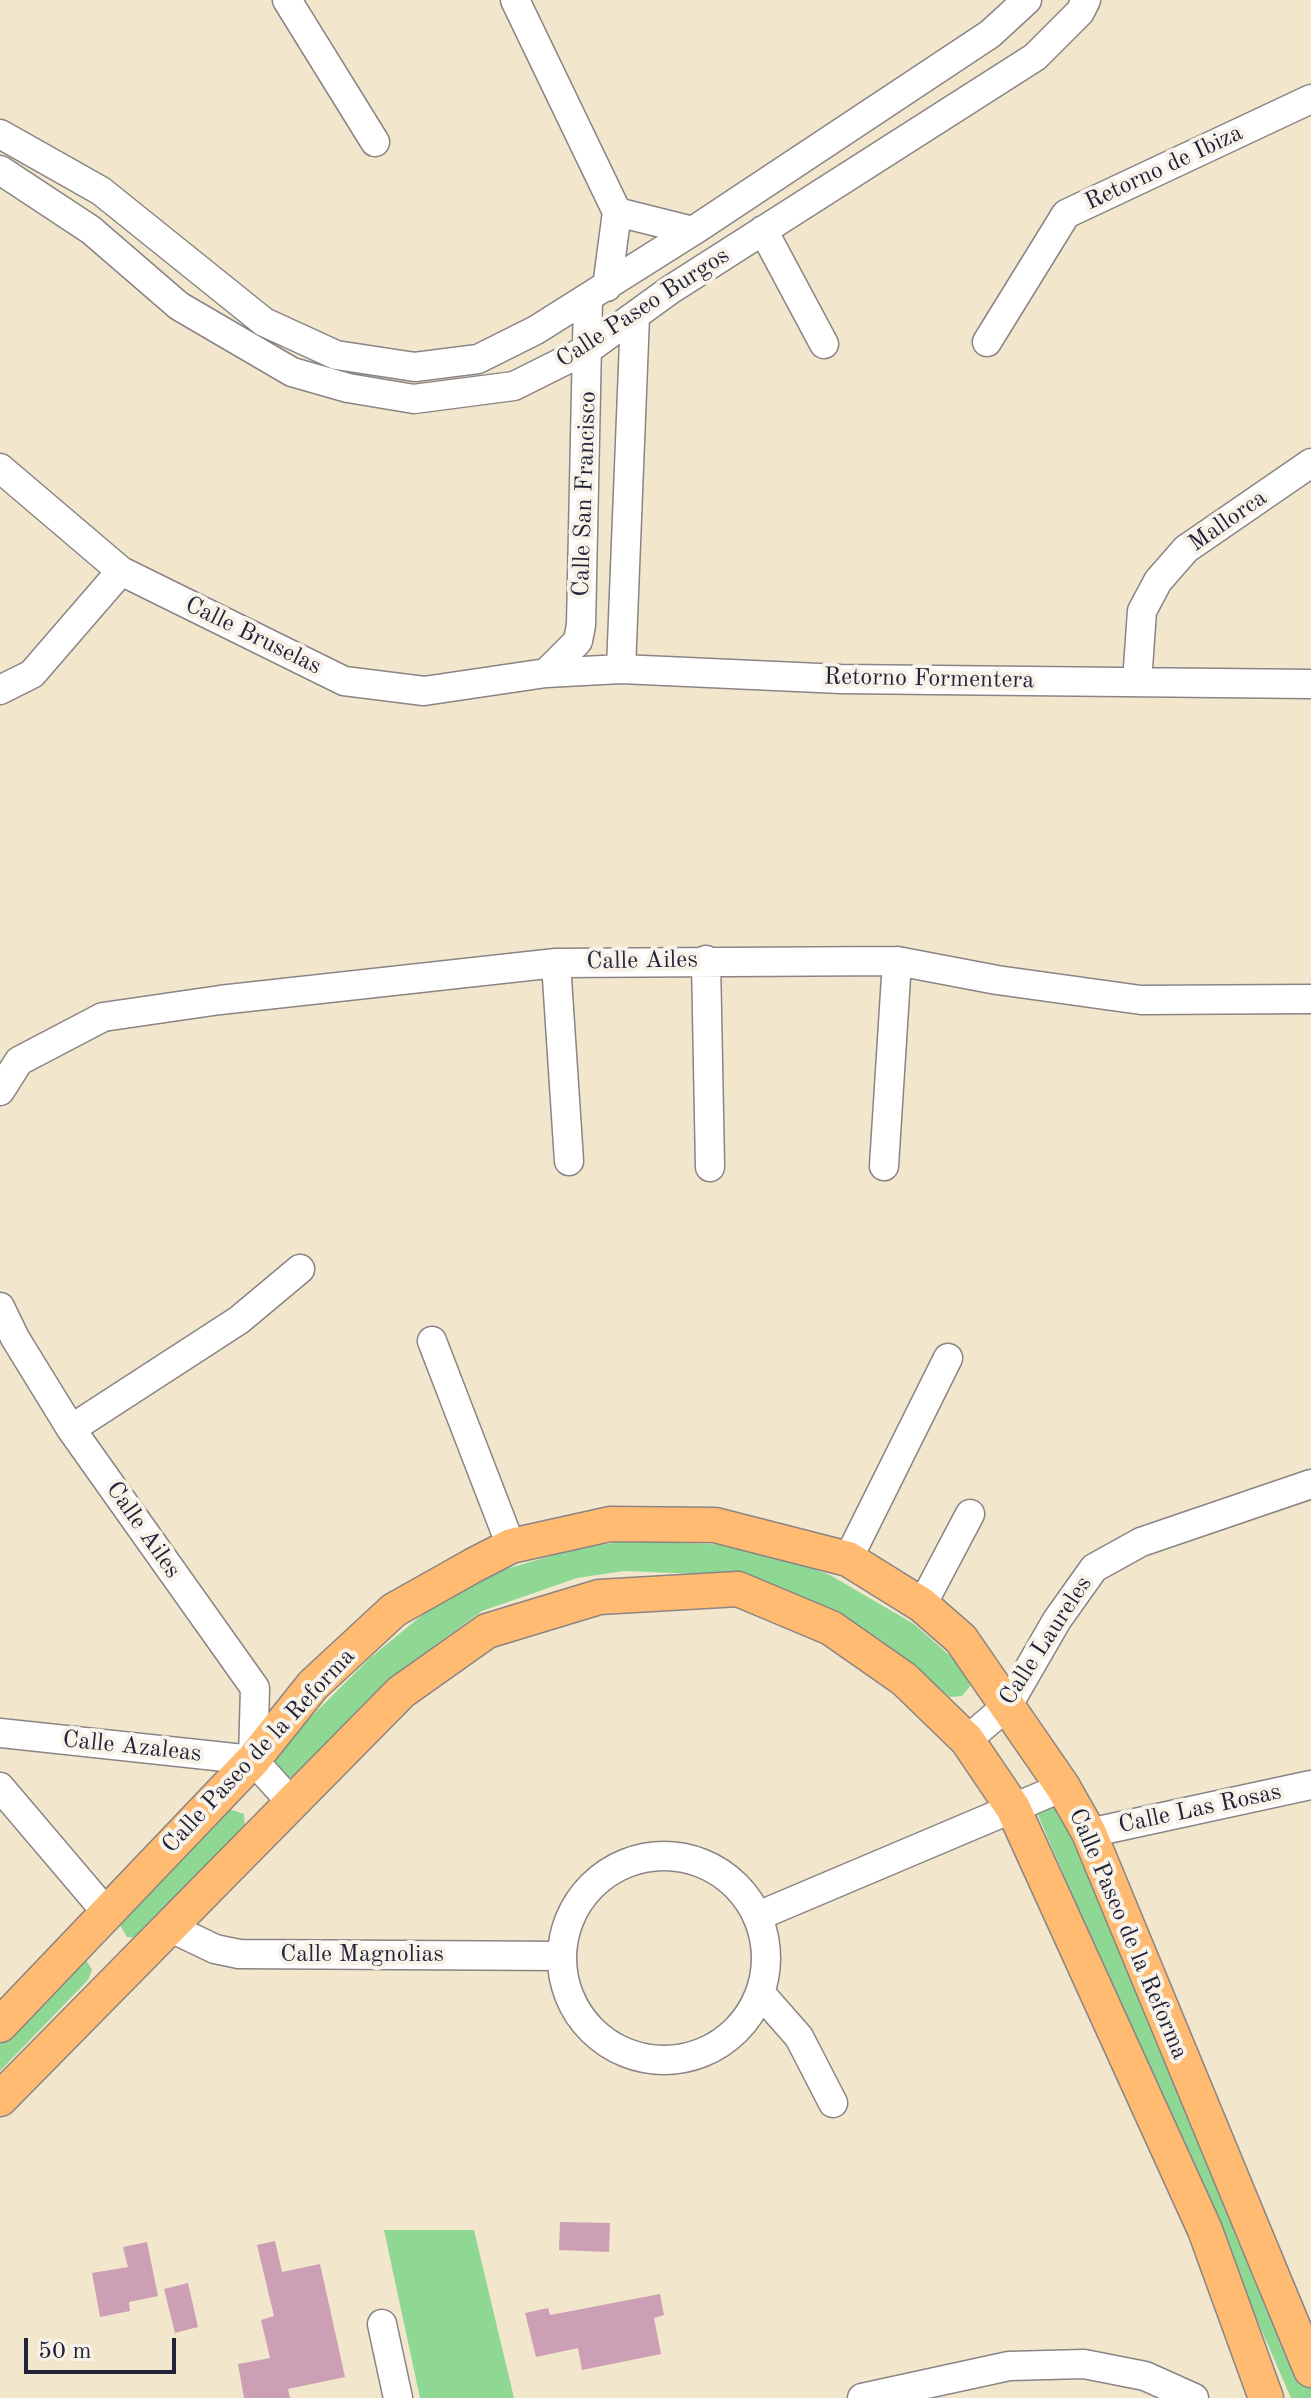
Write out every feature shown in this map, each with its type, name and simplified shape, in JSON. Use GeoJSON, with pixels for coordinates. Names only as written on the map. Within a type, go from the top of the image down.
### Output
{"type":"FeatureCollection","features":[{"type":"Feature","properties":{"kind":"main road","name":"Calle Paseo de la Reforma"},"geometry":{"type":"LineString","coordinates":[[0,2025],[253,1760],[313,1685],[394,1610],[511,1546],[610,1524],[715,1525],[848,1559],[922,1605],[961,1639],[1063,1787],[1089,1833],[1311,2370]]}},
{"type":"Feature","properties":{"kind":"main road","name":"Calle Paseo de la Reforma"},"geometry":{"type":"LineString","coordinates":[[0,2099],[401,1692],[487,1631],[599,1597],[738,1589],[831,1628],[904,1679],[967,1740],[1013,1808],[1205,2230],[1266,2398]]}},
{"type":"Feature","properties":{"kind":"main road"},"geometry":{"type":"LineString","coordinates":[[82,1940],[120,1976]]}},
{"type":"Feature","properties":{"kind":"street"},"geometry":{"type":"LineString","coordinates":[[287,0],[375,142]]}},
{"type":"Feature","properties":{"kind":"street"},"geometry":{"type":"LineString","coordinates":[[515,0],[617,212],[693,231]]}},
{"type":"Feature","properties":{"kind":"street","name":"Calle Paseo Burgos"},"geometry":{"type":"LineString","coordinates":[[0,134],[101,191],[264,322],[336,355],[415,367],[478,359],[536,330],[693,231],[990,34],[1027,0]]}},
{"type":"Feature","properties":{"kind":"street","name":"Calle Paseo Burgos"},"geometry":{"type":"LineString","coordinates":[[0,170],[91,230],[179,306],[292,372],[348,388],[414,399],[514,386],[590,348],[670,290],[1035,57],[1080,12],[1086,0]]}},
{"type":"Feature","properties":{"kind":"street","name":"Retorno de Ibiza"},"geometry":{"type":"LineString","coordinates":[[987,342],[1066,214],[1311,99]]}},
{"type":"Feature","properties":{"kind":"street","name":"Calle San Francisco"},"geometry":{"type":"LineString","coordinates":[[578,641],[590,348],[597,292],[617,212]]}},
{"type":"Feature","properties":{"kind":"street"},"geometry":{"type":"LineString","coordinates":[[763,230],[824,344]]}},
{"type":"Feature","properties":{"kind":"street"},"geometry":{"type":"LineString","coordinates":[[648,260],[670,290]]}},
{"type":"Feature","properties":{"kind":"street","name":"Calle San Francisco"},"geometry":{"type":"LineString","coordinates":[[622,655],[635,316]]}},
{"type":"Feature","properties":{"kind":"street","name":"Mallorca"},"geometry":{"type":"LineString","coordinates":[[1137,682],[1142,611],[1158,581],[1186,549],[1311,463]]}},
{"type":"Feature","properties":{"kind":"street","name":"Calle Bruselas"},"geometry":{"type":"LineString","coordinates":[[0,468],[121,571],[344,681],[424,691],[546,673]]}},
{"type":"Feature","properties":{"kind":"street"},"geometry":{"type":"LineString","coordinates":[[0,690],[32,674],[121,571]]}},
{"type":"Feature","properties":{"kind":"street"},"geometry":{"type":"LineString","coordinates":[[546,673],[578,641],[622,655]]}},
{"type":"Feature","properties":{"kind":"street","name":"Retorno Formentera"},"geometry":{"type":"LineString","coordinates":[[546,673],[622,655],[841,679],[1311,684]]}},
{"type":"Feature","properties":{"kind":"street"},"geometry":{"type":"LineString","coordinates":[[706,960],[710,1167]]}},
{"type":"Feature","properties":{"kind":"street"},"geometry":{"type":"LineString","coordinates":[[884,1166],[897,961]]}},
{"type":"Feature","properties":{"kind":"street","name":"Calle Ailes"},"geometry":{"type":"LineString","coordinates":[[0,1091],[19,1061],[103,1017],[220,1000],[556,963],[897,961],[997,980],[1141,1000],[1311,999]]}},
{"type":"Feature","properties":{"kind":"street"},"geometry":{"type":"LineString","coordinates":[[556,963],[569,1161]]}},
{"type":"Feature","properties":{"kind":"street"},"geometry":{"type":"LineString","coordinates":[[71,1429],[239,1320],[300,1269]]}},
{"type":"Feature","properties":{"kind":"street","name":"Calle Ailes"},"geometry":{"type":"LineString","coordinates":[[0,1307],[15,1338],[71,1429],[255,1688],[253,1760]]}},
{"type":"Feature","properties":{"kind":"street"},"geometry":{"type":"LineString","coordinates":[[432,1341],[511,1546]]}},
{"type":"Feature","properties":{"kind":"street"},"geometry":{"type":"LineString","coordinates":[[848,1559],[948,1358]]}},
{"type":"Feature","properties":{"kind":"street","name":"Calle Laureles"},"geometry":{"type":"LineString","coordinates":[[967,1740],[1008,1705],[1057,1620],[1094,1568],[1141,1542],[1311,1484]]}},
{"type":"Feature","properties":{"kind":"street"},"geometry":{"type":"LineString","coordinates":[[922,1605],[970,1514]]}},
{"type":"Feature","properties":{"kind":"street","name":"Calle Azaleas"},"geometry":{"type":"LineString","coordinates":[[0,1733],[253,1760]]}},
{"type":"Feature","properties":{"kind":"street"},"geometry":{"type":"LineString","coordinates":[[253,1760],[293,1804]]}},
{"type":"Feature","properties":{"kind":"street","name":"Calle Las Rosas"},"geometry":{"type":"LineString","coordinates":[[1089,1833],[1311,1785]]}},
{"type":"Feature","properties":{"kind":"street"},"geometry":{"type":"LineString","coordinates":[[0,1787],[107,1913]]}},
{"type":"Feature","properties":{"kind":"street"},"geometry":{"type":"LineString","coordinates":[[758,1916],[1063,1787]]}},
{"type":"Feature","properties":{"kind":"street"},"geometry":{"type":"LineString","coordinates":[[659,1856],[689,1859],[717,1871],[741,1890],[758,1916],[766,1945],[762,1995],[738,2029],[714,2048],[685,2058],[655,2060],[625,2052],[599,2037],[578,2014],[566,1986],[562,1956],[567,1926],[581,1899],[602,1877],[629,1862],[659,1856]]}},
{"type":"Feature","properties":{"kind":"street","name":"Calle Magnolias"},"geometry":{"type":"LineString","coordinates":[[169,1927],[215,1949],[239,1954],[562,1956]]}},
{"type":"Feature","properties":{"kind":"street"},"geometry":{"type":"LineString","coordinates":[[762,1995],[799,2037],[833,2103]]}},
{"type":"Feature","properties":{"kind":"street"},"geometry":{"type":"LineString","coordinates":[[382,2324],[398,2398]]}},
{"type":"Feature","properties":{"kind":"street"},"geometry":{"type":"LineString","coordinates":[[862,2398],[1009,2366],[1084,2364],[1145,2376],[1194,2398]]}},
{"type":"Feature","properties":{"kind":"green space"},"geometry":{"type":"Polygon","coordinates":[[[628,1541],[732,1545],[782,1557],[830,1575],[914,1624],[964,1668],[971,1685],[962,1696],[950,1697],[881,1640],[842,1616],[727,1575],[624,1571],[577,1578],[482,1611],[396,1674],[295,1776],[288,1778],[271,1762],[274,1754],[370,1658],[437,1603],[503,1570],[577,1548],[628,1541]]]}},
{"type":"Feature","properties":{"kind":"green space"},"geometry":{"type":"Polygon","coordinates":[[[1066,1802],[1311,2378],[1311,2398],[1291,2398],[1037,1813],[1042,1805],[1066,1802]]]}},
{"type":"Feature","properties":{"kind":"green space"},"geometry":{"type":"Polygon","coordinates":[[[229,1809],[244,1814],[245,1830],[136,1938],[127,1937],[118,1922],[229,1809]]]}},
{"type":"Feature","properties":{"kind":"green space"},"geometry":{"type":"Polygon","coordinates":[[[84,1956],[92,1970],[88,1980],[0,2071],[0,2026],[84,1956]]]}},
{"type":"Feature","properties":{"kind":"green space"},"geometry":{"type":"Polygon","coordinates":[[[384,2230],[474,2230],[514,2398],[420,2398],[384,2230]]]}},
{"type":"Feature","properties":{"kind":"building"},"geometry":{"type":"Polygon","coordinates":[[[560,2222],[610,2223],[609,2252],[559,2250],[560,2222]]]}},
{"type":"Feature","properties":{"kind":"building"},"geometry":{"type":"Polygon","coordinates":[[[275,2241],[282,2272],[320,2264],[345,2377],[288,2389],[290,2398],[244,2398],[238,2364],[270,2358],[261,2320],[274,2316],[257,2245],[275,2241]]]}},
{"type":"Feature","properties":{"kind":"building"},"geometry":{"type":"Polygon","coordinates":[[[147,2242],[158,2296],[129,2302],[130,2311],[100,2317],[92,2273],[128,2267],[123,2247],[147,2242]]]}},
{"type":"Feature","properties":{"kind":"building"},"geometry":{"type":"Polygon","coordinates":[[[188,2283],[198,2327],[175,2333],[164,2289],[188,2283]]]}},
{"type":"Feature","properties":{"kind":"building"},"geometry":{"type":"Polygon","coordinates":[[[660,2294],[664,2315],[654,2318],[661,2354],[582,2370],[578,2348],[536,2357],[525,2313],[548,2308],[550,2315],[660,2294]]]}}]}
